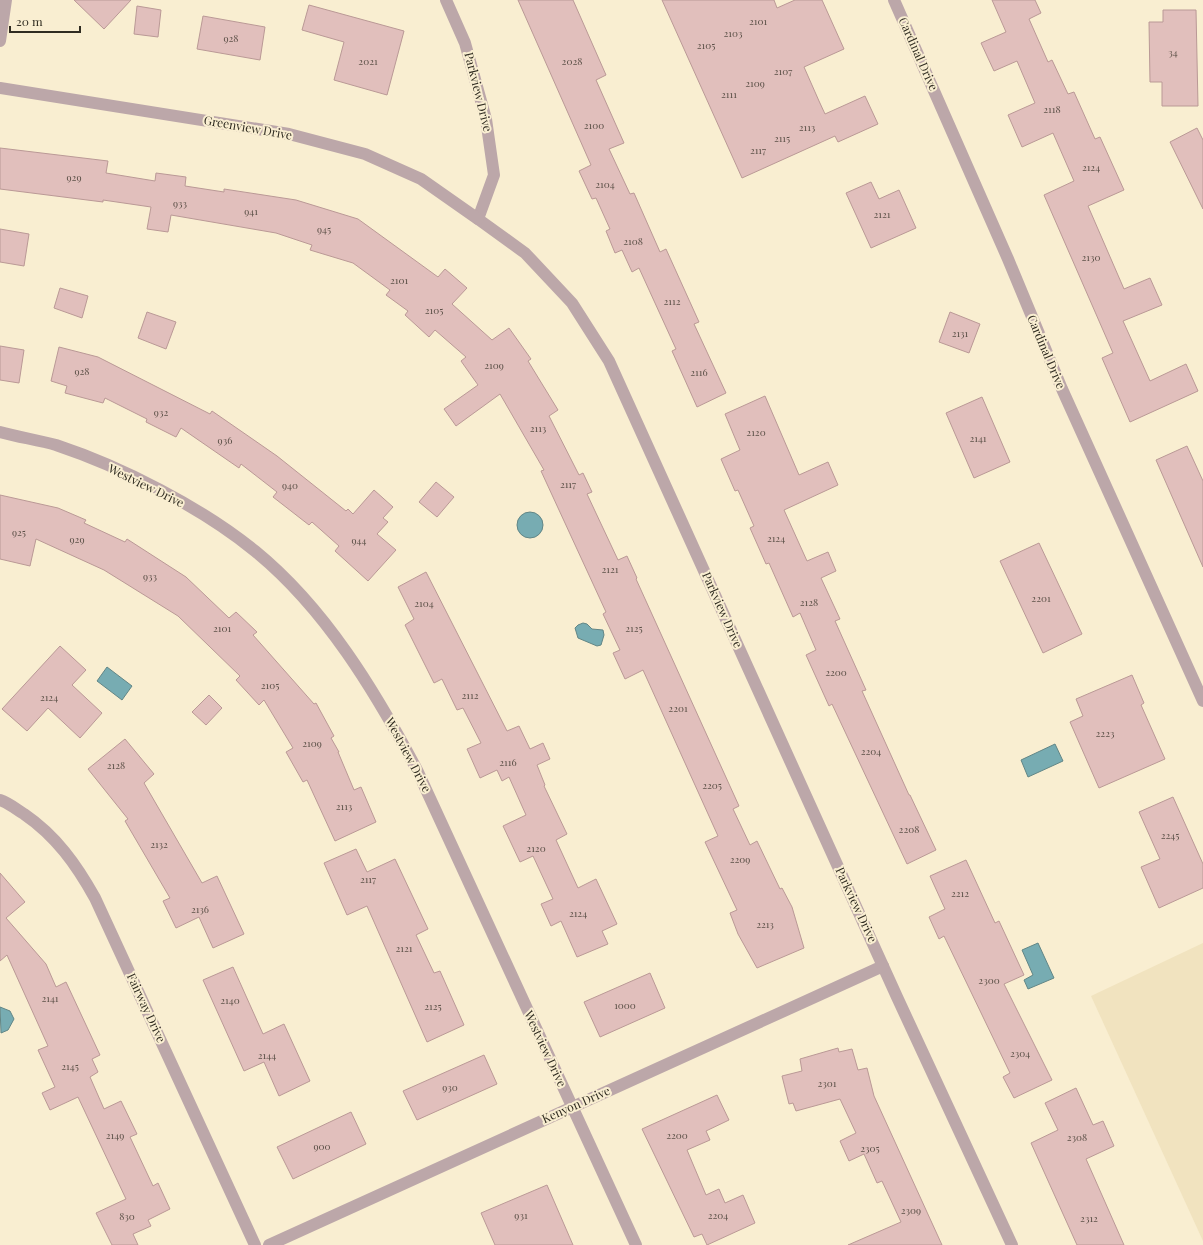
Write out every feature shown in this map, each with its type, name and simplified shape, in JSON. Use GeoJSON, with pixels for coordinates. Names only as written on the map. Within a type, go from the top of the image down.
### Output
{"type":"FeatureCollection","features":[{"type":"Feature","properties":{"kind":"street"},"geometry":{"type":"LineString","coordinates":[[0,41],[6,0]]}},
{"type":"Feature","properties":{"kind":"street","name":"Parkview Drive"},"geometry":{"type":"LineString","coordinates":[[446,0],[465,43],[486,119],[494,175],[478,218],[525,253],[572,303],[609,361],[1012,1245]]}},
{"type":"Feature","properties":{"kind":"street","name":"Cardinal Drive"},"geometry":{"type":"LineString","coordinates":[[894,0],[1008,259],[1062,389],[1203,701]]}},
{"type":"Feature","properties":{"kind":"street","name":"Greenview Drive"},"geometry":{"type":"LineString","coordinates":[[0,88],[289,134],[357,152],[421,179],[478,218]]}},
{"type":"Feature","properties":{"kind":"street","name":"Westview Drive"},"geometry":{"type":"LineString","coordinates":[[0,432],[55,445],[171,495],[254,551],[314,610],[342,647],[385,711],[418,770],[636,1245]]}},
{"type":"Feature","properties":{"kind":"street","name":"Fairway Drive"},"geometry":{"type":"LineString","coordinates":[[0,800],[39,824],[58,843],[78,868],[95,898],[255,1245]]}},
{"type":"Feature","properties":{"kind":"street","name":"Kenyon Drive"},"geometry":{"type":"LineString","coordinates":[[268,1245],[884,966]]}},
{"type":"Feature","properties":{"kind":"shaded area"},"geometry":{"type":"Polygon","coordinates":[[[1203,943],[1203,1241],[1091,996],[1203,943]]]}},
{"type":"Feature","properties":{"kind":"water"},"geometry":{"type":"Polygon","coordinates":[[[530,512],[539,516],[543,525],[539,534],[530,538],[521,534],[517,525],[521,516],[530,512]]]}},
{"type":"Feature","properties":{"kind":"water"},"geometry":{"type":"Polygon","coordinates":[[[583,623],[587,624],[592,629],[603,630],[604,635],[601,645],[597,646],[578,638],[575,628],[583,623]]]}},
{"type":"Feature","properties":{"kind":"water"},"geometry":{"type":"Polygon","coordinates":[[[107,667],[132,686],[122,700],[97,681],[107,667]]]}},
{"type":"Feature","properties":{"kind":"water"},"geometry":{"type":"Polygon","coordinates":[[[1055,744],[1063,761],[1028,777],[1021,760],[1055,744]]]}},
{"type":"Feature","properties":{"kind":"water"},"geometry":{"type":"Polygon","coordinates":[[[1038,943],[1054,978],[1028,989],[1024,980],[1033,975],[1022,950],[1038,943]]]}},
{"type":"Feature","properties":{"kind":"water"},"geometry":{"type":"Polygon","coordinates":[[[0,1007],[10,1011],[14,1019],[8,1030],[1,1033],[0,1007]]]}},
{"type":"Feature","properties":{"kind":"building"},"geometry":{"type":"Polygon","coordinates":[[[74,0],[131,0],[104,29],[74,0]]]}},
{"type":"Feature","properties":{"kind":"building"},"geometry":{"type":"Polygon","coordinates":[[[518,0],[573,0],[606,75],[596,80],[624,143],[609,149],[630,194],[634,193],[660,252],[666,249],[699,322],[694,324],[726,393],[697,407],[672,351],[676,349],[639,268],[632,272],[622,250],[615,253],[606,231],[610,229],[596,198],[592,199],[579,171],[591,165],[518,0]]]}},
{"type":"Feature","properties":{"kind":"building"},"geometry":{"type":"Polygon","coordinates":[[[662,0],[774,0],[777,8],[795,0],[822,0],[844,49],[804,67],[819,101],[825,114],[865,96],[878,124],[838,142],[835,136],[742,178],[662,0]]]}},
{"type":"Feature","properties":{"kind":"building"},"geometry":{"type":"Polygon","coordinates":[[[992,0],[1035,0],[1041,13],[1029,19],[1048,62],[1052,60],[1068,94],[1074,92],[1095,139],[1100,137],[1124,190],[1088,206],[1124,289],[1150,278],[1162,305],[1123,321],[1150,381],[1186,364],[1198,391],[1130,422],[1102,358],[1113,353],[1044,195],[1074,181],[1053,133],[1022,147],[1008,115],[1035,103],[1017,61],[994,71],[981,43],[1006,32],[992,0]]]}},
{"type":"Feature","properties":{"kind":"building"},"geometry":{"type":"Polygon","coordinates":[[[309,5],[404,31],[387,95],[334,80],[344,42],[302,30],[309,5]]]}},
{"type":"Feature","properties":{"kind":"building"},"geometry":{"type":"Polygon","coordinates":[[[137,6],[161,10],[158,37],[134,34],[137,6]]]}},
{"type":"Feature","properties":{"kind":"building"},"geometry":{"type":"Polygon","coordinates":[[[1163,10],[1196,10],[1198,106],[1162,106],[1162,82],[1150,82],[1149,22],[1163,22],[1163,10]]]}},
{"type":"Feature","properties":{"kind":"building"},"geometry":{"type":"Polygon","coordinates":[[[203,16],[265,27],[260,60],[197,49],[203,16]]]}},
{"type":"Feature","properties":{"kind":"building"},"geometry":{"type":"Polygon","coordinates":[[[1197,128],[1203,140],[1203,209],[1170,142],[1197,128]]]}},
{"type":"Feature","properties":{"kind":"building"},"geometry":{"type":"Polygon","coordinates":[[[0,148],[108,161],[106,173],[155,181],[156,173],[186,177],[185,186],[224,192],[224,189],[296,200],[358,219],[438,277],[445,269],[467,288],[452,304],[492,340],[509,328],[531,359],[528,361],[558,410],[549,416],[579,475],[583,473],[592,492],[587,494],[618,560],[627,556],[739,806],[733,809],[750,845],[757,841],[780,889],[782,888],[792,907],[804,948],[757,968],[738,934],[730,913],[737,910],[705,842],[718,836],[643,670],[625,679],[613,653],[620,650],[603,614],[606,612],[541,471],[544,470],[500,394],[456,426],[444,409],[478,385],[461,361],[466,357],[435,330],[429,337],[405,315],[408,311],[386,295],[390,290],[353,263],[310,250],[312,245],[276,233],[171,215],[168,232],[147,229],[151,207],[103,200],[103,202],[0,189],[0,148]]]}},
{"type":"Feature","properties":{"kind":"building"},"geometry":{"type":"Polygon","coordinates":[[[871,182],[879,199],[899,190],[916,228],[871,248],[846,193],[871,182]]]}},
{"type":"Feature","properties":{"kind":"building"},"geometry":{"type":"Polygon","coordinates":[[[0,229],[29,234],[24,266],[0,262],[0,229]]]}},
{"type":"Feature","properties":{"kind":"building"},"geometry":{"type":"Polygon","coordinates":[[[60,288],[88,296],[82,318],[54,308],[60,288]]]}},
{"type":"Feature","properties":{"kind":"building"},"geometry":{"type":"Polygon","coordinates":[[[147,312],[176,322],[166,349],[138,338],[147,312]]]}},
{"type":"Feature","properties":{"kind":"building"},"geometry":{"type":"Polygon","coordinates":[[[950,312],[980,324],[969,353],[939,342],[950,312]]]}},
{"type":"Feature","properties":{"kind":"building"},"geometry":{"type":"Polygon","coordinates":[[[0,346],[24,350],[19,383],[0,380],[0,346]]]}},
{"type":"Feature","properties":{"kind":"building"},"geometry":{"type":"Polygon","coordinates":[[[59,347],[98,357],[210,414],[212,411],[277,456],[346,511],[348,509],[353,514],[374,490],[393,507],[383,518],[388,522],[377,534],[396,550],[368,581],[335,551],[339,546],[312,522],[309,525],[273,497],[277,492],[241,464],[239,468],[181,428],[176,437],[146,422],[147,419],[105,398],[103,403],[65,393],[67,386],[51,381],[59,347]]]}},
{"type":"Feature","properties":{"kind":"building"},"geometry":{"type":"Polygon","coordinates":[[[765,396],[799,475],[828,462],[838,485],[784,510],[807,561],[828,552],[836,571],[821,578],[840,619],[835,621],[866,690],[862,691],[909,795],[936,850],[907,864],[832,704],[829,706],[806,655],[816,650],[800,613],[793,617],[769,563],[766,564],[750,528],[754,526],[738,490],[735,491],[721,459],[740,450],[725,414],[765,396]]]}},
{"type":"Feature","properties":{"kind":"building"},"geometry":{"type":"Polygon","coordinates":[[[982,397],[1010,462],[974,478],[946,413],[982,397]]]}},
{"type":"Feature","properties":{"kind":"building"},"geometry":{"type":"Polygon","coordinates":[[[1187,446],[1203,481],[1203,567],[1156,460],[1187,446]]]}},
{"type":"Feature","properties":{"kind":"building"},"geometry":{"type":"Polygon","coordinates":[[[436,482],[454,497],[437,517],[419,502],[436,482]]]}},
{"type":"Feature","properties":{"kind":"building"},"geometry":{"type":"Polygon","coordinates":[[[0,495],[58,508],[86,520],[84,523],[125,542],[127,539],[186,577],[229,618],[236,612],[257,632],[253,635],[314,704],[316,703],[334,736],[331,738],[339,752],[354,790],[361,787],[376,822],[335,841],[307,780],[303,782],[286,752],[293,748],[264,700],[259,705],[236,680],[240,676],[178,616],[104,570],[36,539],[30,566],[0,559],[0,495]]]}},
{"type":"Feature","properties":{"kind":"building"},"geometry":{"type":"Polygon","coordinates":[[[1039,543],[1082,634],[1043,653],[1000,561],[1039,543]]]}},
{"type":"Feature","properties":{"kind":"building"},"geometry":{"type":"Polygon","coordinates":[[[426,572],[507,731],[519,726],[530,749],[543,743],[550,759],[537,765],[545,785],[544,786],[567,834],[556,840],[578,888],[596,879],[617,924],[602,931],[608,944],[577,957],[561,921],[551,926],[541,904],[553,899],[533,856],[520,862],[503,826],[526,815],[509,777],[502,781],[497,770],[480,778],[467,749],[481,743],[463,708],[457,710],[442,679],[434,683],[405,625],[414,619],[398,587],[426,572]]]}},
{"type":"Feature","properties":{"kind":"building"},"geometry":{"type":"Polygon","coordinates":[[[60,646],[86,670],[72,685],[102,713],[80,738],[48,708],[27,731],[2,709],[60,646]]]}},
{"type":"Feature","properties":{"kind":"building"},"geometry":{"type":"Polygon","coordinates":[[[1132,675],[1144,703],[1141,705],[1165,759],[1099,788],[1070,722],[1083,716],[1076,699],[1132,675]]]}},
{"type":"Feature","properties":{"kind":"building"},"geometry":{"type":"Polygon","coordinates":[[[209,695],[222,708],[206,725],[192,712],[209,695]]]}},
{"type":"Feature","properties":{"kind":"building"},"geometry":{"type":"Polygon","coordinates":[[[125,739],[154,774],[144,783],[202,883],[217,876],[244,934],[213,948],[199,917],[176,928],[163,901],[170,898],[125,821],[128,819],[88,769],[125,739]]]}},
{"type":"Feature","properties":{"kind":"building"},"geometry":{"type":"Polygon","coordinates":[[[1173,797],[1203,864],[1203,888],[1159,908],[1141,867],[1160,859],[1139,812],[1173,797]]]}},
{"type":"Feature","properties":{"kind":"building"},"geometry":{"type":"Polygon","coordinates":[[[356,849],[367,872],[395,859],[428,929],[416,935],[434,973],[440,971],[464,1025],[427,1042],[367,906],[347,915],[324,863],[356,849]]]}},
{"type":"Feature","properties":{"kind":"building"},"geometry":{"type":"Polygon","coordinates":[[[966,860],[995,923],[999,921],[1024,975],[1004,984],[1052,1080],[1014,1098],[1003,1077],[1010,1073],[944,936],[939,939],[929,917],[945,909],[930,876],[966,860]]]}},
{"type":"Feature","properties":{"kind":"building"},"geometry":{"type":"Polygon","coordinates":[[[0,873],[25,902],[6,918],[46,964],[56,987],[66,982],[100,1055],[92,1059],[98,1072],[90,1077],[104,1109],[121,1101],[137,1134],[130,1137],[153,1186],[158,1183],[170,1209],[148,1220],[151,1226],[133,1234],[138,1245],[112,1245],[96,1213],[126,1199],[78,1097],[50,1110],[42,1093],[55,1087],[38,1050],[48,1046],[7,955],[0,961],[0,873]]]}},
{"type":"Feature","properties":{"kind":"building"},"geometry":{"type":"Polygon","coordinates":[[[233,967],[263,1034],[284,1024],[310,1081],[279,1096],[264,1062],[244,1071],[203,980],[233,967]]]}},
{"type":"Feature","properties":{"kind":"building"},"geometry":{"type":"Polygon","coordinates":[[[650,973],[665,1008],[600,1037],[584,1002],[650,973]]]}},
{"type":"Feature","properties":{"kind":"building"},"geometry":{"type":"Polygon","coordinates":[[[838,1048],[839,1052],[852,1049],[858,1070],[867,1068],[874,1096],[942,1245],[848,1245],[901,1222],[882,1181],[877,1183],[864,1154],[849,1161],[840,1141],[856,1133],[840,1099],[796,1111],[793,1103],[789,1104],[782,1076],[802,1071],[800,1059],[838,1048]]]}},
{"type":"Feature","properties":{"kind":"building"},"geometry":{"type":"Polygon","coordinates":[[[484,1055],[497,1084],[417,1120],[403,1091],[484,1055]]]}},
{"type":"Feature","properties":{"kind":"building"},"geometry":{"type":"Polygon","coordinates":[[[1076,1088],[1093,1125],[1103,1121],[1114,1146],[1086,1159],[1124,1245],[1077,1245],[1031,1143],[1058,1130],[1045,1103],[1076,1088]]]}},
{"type":"Feature","properties":{"kind":"building"},"geometry":{"type":"Polygon","coordinates":[[[717,1095],[729,1120],[706,1131],[710,1140],[687,1150],[706,1195],[719,1189],[725,1203],[743,1195],[755,1223],[707,1245],[702,1234],[694,1237],[642,1129],[717,1095]]]}},
{"type":"Feature","properties":{"kind":"building"},"geometry":{"type":"Polygon","coordinates":[[[351,1112],[366,1144],[293,1179],[277,1147],[351,1112]]]}},
{"type":"Feature","properties":{"kind":"building"},"geometry":{"type":"Polygon","coordinates":[[[547,1185],[573,1245],[495,1245],[481,1213],[547,1185]]]}}]}
